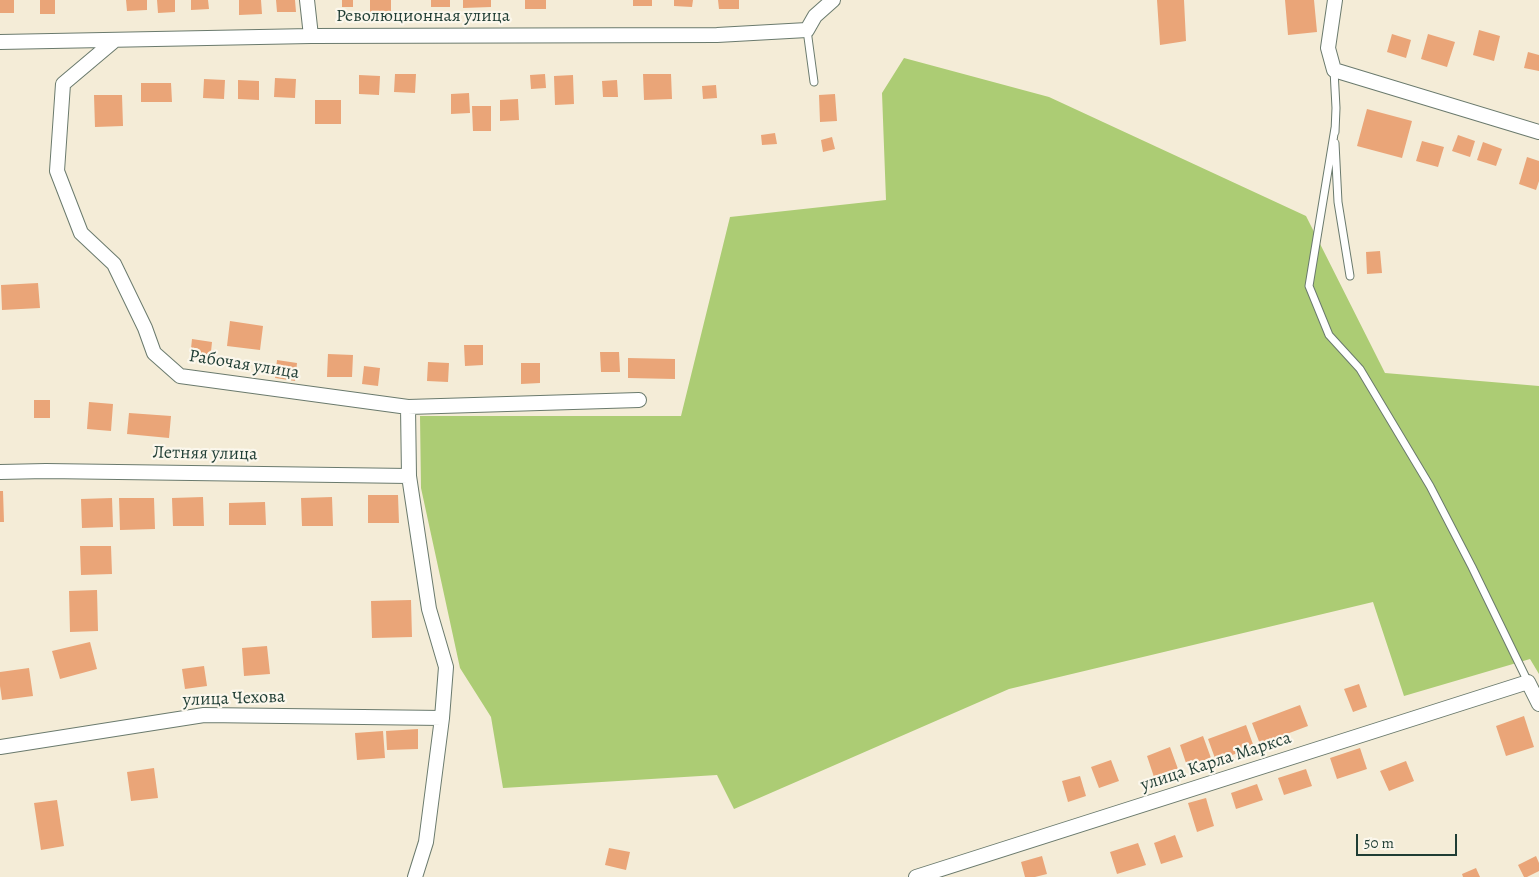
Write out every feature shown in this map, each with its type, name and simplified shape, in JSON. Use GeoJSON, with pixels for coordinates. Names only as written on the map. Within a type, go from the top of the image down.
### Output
{"type":"FeatureCollection","features":[{"type":"Feature","properties":{"kind":"street"},"geometry":{"type":"LineString","coordinates":[[307,0],[310,36]]}},
{"type":"Feature","properties":{"kind":"street"},"geometry":{"type":"LineString","coordinates":[[806,30],[815,16],[833,0]]}},
{"type":"Feature","properties":{"kind":"street"},"geometry":{"type":"LineString","coordinates":[[1336,0],[1328,48],[1334,70],[1539,132]]}},
{"type":"Feature","properties":{"kind":"street","name":"Революционная улица"},"geometry":{"type":"LineString","coordinates":[[0,42],[310,36],[717,35],[806,30]]}},
{"type":"Feature","properties":{"kind":"street","name":"Рабочая улица"},"geometry":{"type":"LineString","coordinates":[[114,40],[64,84],[57,172],[81,233],[114,264],[145,328],[154,354],[180,376],[408,407],[638,400]]}},
{"type":"Feature","properties":{"kind":"street"},"geometry":{"type":"LineString","coordinates":[[408,407],[409,476],[429,608],[446,667],[442,718],[426,842],[415,877]]}},
{"type":"Feature","properties":{"kind":"street","name":"Летняя улица"},"geometry":{"type":"LineString","coordinates":[[0,472],[409,476]]}},
{"type":"Feature","properties":{"kind":"street"},"geometry":{"type":"LineString","coordinates":[[1528,682],[1539,704]]}},
{"type":"Feature","properties":{"kind":"street","name":"улица Карла Маркса"},"geometry":{"type":"LineString","coordinates":[[916,877],[1528,682]]}},
{"type":"Feature","properties":{"kind":"street","name":"улица Чехова"},"geometry":{"type":"LineString","coordinates":[[0,747],[204,715],[442,718]]}},
{"type":"Feature","properties":{"kind":"lane"},"geometry":{"type":"LineString","coordinates":[[806,30],[814,82]]}},
{"type":"Feature","properties":{"kind":"lane"},"geometry":{"type":"LineString","coordinates":[[1334,70],[1338,202],[1350,276]]}},
{"type":"Feature","properties":{"kind":"lane"},"geometry":{"type":"LineString","coordinates":[[1335,128],[1309,286],[1329,335],[1360,369],[1430,486],[1472,566],[1528,682]]}},
{"type":"Feature","properties":{"kind":"green space"},"geometry":{"type":"Polygon","coordinates":[[[904,58],[1049,97],[1306,216],[1385,373],[1539,386],[1539,674],[1530,659],[1404,696],[1373,602],[1009,689],[734,809],[717,775],[503,788],[491,717],[460,668],[421,488],[420,416],[681,416],[730,217],[886,200],[882,93],[904,58]]]}},
{"type":"Feature","properties":{"kind":"building"},"geometry":{"type":"Polygon","coordinates":[[[0,0],[14,0],[14,13],[0,13],[0,0]]]}},
{"type":"Feature","properties":{"kind":"building"},"geometry":{"type":"Polygon","coordinates":[[[40,0],[55,0],[55,14],[40,14],[40,0]]]}},
{"type":"Feature","properties":{"kind":"building"},"geometry":{"type":"Polygon","coordinates":[[[126,0],[147,0],[147,10],[127,11],[126,0]]]}},
{"type":"Feature","properties":{"kind":"building"},"geometry":{"type":"Polygon","coordinates":[[[157,0],[175,0],[175,12],[158,13],[157,0]]]}},
{"type":"Feature","properties":{"kind":"building"},"geometry":{"type":"Polygon","coordinates":[[[191,0],[208,0],[209,9],[191,10],[191,0]]]}},
{"type":"Feature","properties":{"kind":"building"},"geometry":{"type":"Polygon","coordinates":[[[239,0],[261,0],[262,14],[239,15],[239,0]]]}},
{"type":"Feature","properties":{"kind":"building"},"geometry":{"type":"Polygon","coordinates":[[[276,0],[295,0],[296,12],[277,12],[276,0]]]}},
{"type":"Feature","properties":{"kind":"building"},"geometry":{"type":"Polygon","coordinates":[[[342,0],[353,0],[353,7],[342,7],[342,0]]]}},
{"type":"Feature","properties":{"kind":"building"},"geometry":{"type":"Polygon","coordinates":[[[370,0],[391,0],[391,11],[370,12],[370,0]]]}},
{"type":"Feature","properties":{"kind":"building"},"geometry":{"type":"Polygon","coordinates":[[[431,0],[450,0],[450,7],[431,7],[431,0]]]}},
{"type":"Feature","properties":{"kind":"building"},"geometry":{"type":"Polygon","coordinates":[[[463,0],[491,0],[491,7],[463,8],[463,0]]]}},
{"type":"Feature","properties":{"kind":"building"},"geometry":{"type":"Polygon","coordinates":[[[525,0],[546,0],[546,9],[525,9],[525,0]]]}},
{"type":"Feature","properties":{"kind":"building"},"geometry":{"type":"Polygon","coordinates":[[[633,0],[652,0],[652,6],[633,6],[633,0]]]}},
{"type":"Feature","properties":{"kind":"building"},"geometry":{"type":"Polygon","coordinates":[[[674,0],[693,0],[692,7],[674,6],[674,0]]]}},
{"type":"Feature","properties":{"kind":"building"},"geometry":{"type":"Polygon","coordinates":[[[718,0],[739,0],[739,9],[719,9],[718,0]]]}},
{"type":"Feature","properties":{"kind":"building"},"geometry":{"type":"Polygon","coordinates":[[[1157,0],[1184,0],[1186,41],[1160,45],[1157,0]]]}},
{"type":"Feature","properties":{"kind":"building"},"geometry":{"type":"Polygon","coordinates":[[[1285,0],[1314,0],[1317,32],[1288,35],[1285,0]]]}},
{"type":"Feature","properties":{"kind":"building"},"geometry":{"type":"Polygon","coordinates":[[[1479,30],[1500,36],[1494,61],[1473,55],[1479,30]]]}},
{"type":"Feature","properties":{"kind":"building"},"geometry":{"type":"Polygon","coordinates":[[[1392,34],[1411,40],[1406,58],[1387,52],[1392,34]]]}},
{"type":"Feature","properties":{"kind":"building"},"geometry":{"type":"Polygon","coordinates":[[[1428,34],[1455,42],[1447,67],[1421,59],[1428,34]]]}},
{"type":"Feature","properties":{"kind":"building"},"geometry":{"type":"Polygon","coordinates":[[[1528,52],[1539,55],[1539,71],[1524,68],[1528,52]]]}},
{"type":"Feature","properties":{"kind":"building"},"geometry":{"type":"Polygon","coordinates":[[[395,74],[416,74],[415,93],[394,92],[395,74]]]}},
{"type":"Feature","properties":{"kind":"building"},"geometry":{"type":"Polygon","coordinates":[[[545,74],[546,88],[531,89],[530,75],[545,74]]]}},
{"type":"Feature","properties":{"kind":"building"},"geometry":{"type":"Polygon","coordinates":[[[643,74],[671,74],[672,99],[644,100],[643,74]]]}},
{"type":"Feature","properties":{"kind":"building"},"geometry":{"type":"Polygon","coordinates":[[[359,75],[380,76],[379,95],[359,94],[359,75]]]}},
{"type":"Feature","properties":{"kind":"building"},"geometry":{"type":"Polygon","coordinates":[[[573,75],[574,104],[555,105],[554,76],[573,75]]]}},
{"type":"Feature","properties":{"kind":"building"},"geometry":{"type":"Polygon","coordinates":[[[275,78],[296,79],[295,98],[274,97],[275,78]]]}},
{"type":"Feature","properties":{"kind":"building"},"geometry":{"type":"Polygon","coordinates":[[[204,79],[225,80],[224,99],[203,98],[204,79]]]}},
{"type":"Feature","properties":{"kind":"building"},"geometry":{"type":"Polygon","coordinates":[[[238,80],[259,81],[259,100],[238,99],[238,80]]]}},
{"type":"Feature","properties":{"kind":"building"},"geometry":{"type":"Polygon","coordinates":[[[617,80],[618,97],[603,97],[602,81],[617,80]]]}},
{"type":"Feature","properties":{"kind":"building"},"geometry":{"type":"Polygon","coordinates":[[[141,83],[171,83],[172,102],[141,102],[141,83]]]}},
{"type":"Feature","properties":{"kind":"building"},"geometry":{"type":"Polygon","coordinates":[[[716,85],[717,98],[703,99],[702,86],[716,85]]]}},
{"type":"Feature","properties":{"kind":"building"},"geometry":{"type":"Polygon","coordinates":[[[469,93],[470,113],[451,114],[451,94],[469,93]]]}},
{"type":"Feature","properties":{"kind":"building"},"geometry":{"type":"Polygon","coordinates":[[[835,94],[837,121],[820,122],[819,95],[835,94]]]}},
{"type":"Feature","properties":{"kind":"building"},"geometry":{"type":"Polygon","coordinates":[[[94,95],[122,95],[123,126],[95,127],[94,95]]]}},
{"type":"Feature","properties":{"kind":"building"},"geometry":{"type":"Polygon","coordinates":[[[518,99],[519,120],[500,121],[500,100],[518,99]]]}},
{"type":"Feature","properties":{"kind":"building"},"geometry":{"type":"Polygon","coordinates":[[[315,100],[341,100],[341,124],[315,124],[315,100]]]}},
{"type":"Feature","properties":{"kind":"building"},"geometry":{"type":"Polygon","coordinates":[[[472,106],[491,106],[491,131],[473,131],[472,106]]]}},
{"type":"Feature","properties":{"kind":"building"},"geometry":{"type":"Polygon","coordinates":[[[1367,109],[1412,121],[1402,158],[1357,146],[1367,109]]]}},
{"type":"Feature","properties":{"kind":"building"},"geometry":{"type":"Polygon","coordinates":[[[775,133],[777,144],[762,145],[761,135],[775,133]]]}},
{"type":"Feature","properties":{"kind":"building"},"geometry":{"type":"Polygon","coordinates":[[[1458,135],[1475,141],[1470,157],[1452,151],[1458,135]]]}},
{"type":"Feature","properties":{"kind":"building"},"geometry":{"type":"Polygon","coordinates":[[[832,137],[835,149],[823,152],[821,140],[832,137]]]}},
{"type":"Feature","properties":{"kind":"building"},"geometry":{"type":"Polygon","coordinates":[[[1422,141],[1444,147],[1438,167],[1416,161],[1422,141]]]}},
{"type":"Feature","properties":{"kind":"building"},"geometry":{"type":"Polygon","coordinates":[[[1483,142],[1502,149],[1496,166],[1477,160],[1483,142]]]}},
{"type":"Feature","properties":{"kind":"building"},"geometry":{"type":"Polygon","coordinates":[[[1527,157],[1539,161],[1539,181],[1536,190],[1519,184],[1527,157]]]}},
{"type":"Feature","properties":{"kind":"building"},"geometry":{"type":"Polygon","coordinates":[[[1380,251],[1382,273],[1367,274],[1366,252],[1380,251]]]}},
{"type":"Feature","properties":{"kind":"building"},"geometry":{"type":"Polygon","coordinates":[[[38,283],[40,308],[2,310],[1,285],[38,283]]]}},
{"type":"Feature","properties":{"kind":"building"},"geometry":{"type":"Polygon","coordinates":[[[230,321],[263,326],[260,350],[227,346],[230,321]]]}},
{"type":"Feature","properties":{"kind":"building"},"geometry":{"type":"Polygon","coordinates":[[[192,339],[212,342],[210,361],[190,358],[192,339]]]}},
{"type":"Feature","properties":{"kind":"building"},"geometry":{"type":"Polygon","coordinates":[[[464,345],[483,345],[483,365],[465,366],[464,345]]]}},
{"type":"Feature","properties":{"kind":"building"},"geometry":{"type":"Polygon","coordinates":[[[600,352],[619,352],[620,372],[601,372],[600,352]]]}},
{"type":"Feature","properties":{"kind":"building"},"geometry":{"type":"Polygon","coordinates":[[[328,354],[353,355],[352,377],[327,377],[328,354]]]}},
{"type":"Feature","properties":{"kind":"building"},"geometry":{"type":"Polygon","coordinates":[[[628,358],[675,359],[675,379],[628,378],[628,358]]]}},
{"type":"Feature","properties":{"kind":"building"},"geometry":{"type":"Polygon","coordinates":[[[277,360],[297,363],[295,381],[275,378],[277,360]]]}},
{"type":"Feature","properties":{"kind":"building"},"geometry":{"type":"Polygon","coordinates":[[[428,362],[449,363],[448,382],[427,381],[428,362]]]}},
{"type":"Feature","properties":{"kind":"building"},"geometry":{"type":"Polygon","coordinates":[[[521,363],[540,363],[540,383],[521,384],[521,363]]]}},
{"type":"Feature","properties":{"kind":"building"},"geometry":{"type":"Polygon","coordinates":[[[364,366],[380,368],[378,386],[362,384],[364,366]]]}},
{"type":"Feature","properties":{"kind":"building"},"geometry":{"type":"Polygon","coordinates":[[[34,400],[50,400],[50,418],[34,418],[34,400]]]}},
{"type":"Feature","properties":{"kind":"building"},"geometry":{"type":"Polygon","coordinates":[[[89,402],[113,404],[111,431],[87,429],[89,402]]]}},
{"type":"Feature","properties":{"kind":"building"},"geometry":{"type":"Polygon","coordinates":[[[129,413],[171,416],[169,438],[127,434],[129,413]]]}},
{"type":"Feature","properties":{"kind":"building"},"geometry":{"type":"Polygon","coordinates":[[[0,491],[3,491],[4,522],[0,522],[0,491]]]}},
{"type":"Feature","properties":{"kind":"building"},"geometry":{"type":"Polygon","coordinates":[[[368,495],[398,495],[399,523],[368,523],[368,495]]]}},
{"type":"Feature","properties":{"kind":"building"},"geometry":{"type":"Polygon","coordinates":[[[203,497],[204,526],[173,526],[172,498],[203,497]]]}},
{"type":"Feature","properties":{"kind":"building"},"geometry":{"type":"Polygon","coordinates":[[[332,497],[333,526],[302,526],[301,498],[332,497]]]}},
{"type":"Feature","properties":{"kind":"building"},"geometry":{"type":"Polygon","coordinates":[[[112,498],[113,527],[82,528],[81,499],[112,498]]]}},
{"type":"Feature","properties":{"kind":"building"},"geometry":{"type":"Polygon","coordinates":[[[119,498],[154,498],[155,529],[120,530],[119,498]]]}},
{"type":"Feature","properties":{"kind":"building"},"geometry":{"type":"Polygon","coordinates":[[[265,502],[266,525],[229,525],[229,503],[265,502]]]}},
{"type":"Feature","properties":{"kind":"building"},"geometry":{"type":"Polygon","coordinates":[[[80,546],[111,546],[112,574],[81,575],[80,546]]]}},
{"type":"Feature","properties":{"kind":"building"},"geometry":{"type":"Polygon","coordinates":[[[97,590],[98,631],[70,632],[69,591],[97,590]]]}},
{"type":"Feature","properties":{"kind":"building"},"geometry":{"type":"Polygon","coordinates":[[[411,600],[412,637],[372,638],[371,601],[411,600]]]}},
{"type":"Feature","properties":{"kind":"building"},"geometry":{"type":"Polygon","coordinates":[[[90,642],[97,669],[60,679],[52,651],[90,642]]]}},
{"type":"Feature","properties":{"kind":"building"},"geometry":{"type":"Polygon","coordinates":[[[267,646],[270,674],[244,676],[242,648],[267,646]]]}},
{"type":"Feature","properties":{"kind":"building"},"geometry":{"type":"Polygon","coordinates":[[[204,666],[207,686],[185,689],[182,669],[204,666]]]}},
{"type":"Feature","properties":{"kind":"building"},"geometry":{"type":"Polygon","coordinates":[[[29,668],[33,696],[2,700],[0,672],[29,668]]]}},
{"type":"Feature","properties":{"kind":"building"},"geometry":{"type":"Polygon","coordinates":[[[1359,684],[1367,707],[1353,712],[1344,689],[1359,684]]]}},
{"type":"Feature","properties":{"kind":"building"},"geometry":{"type":"Polygon","coordinates":[[[1300,705],[1308,726],[1260,744],[1252,723],[1300,705]]]}},
{"type":"Feature","properties":{"kind":"building"},"geometry":{"type":"Polygon","coordinates":[[[1524,716],[1534,747],[1506,756],[1496,726],[1524,716]]]}},
{"type":"Feature","properties":{"kind":"building"},"geometry":{"type":"Polygon","coordinates":[[[1246,725],[1254,747],[1216,761],[1208,739],[1246,725]]]}},
{"type":"Feature","properties":{"kind":"building"},"geometry":{"type":"Polygon","coordinates":[[[418,729],[418,749],[387,750],[386,731],[418,729]]]}},
{"type":"Feature","properties":{"kind":"building"},"geometry":{"type":"Polygon","coordinates":[[[383,731],[385,758],[357,760],[355,733],[383,731]]]}},
{"type":"Feature","properties":{"kind":"building"},"geometry":{"type":"Polygon","coordinates":[[[1203,736],[1211,758],[1187,766],[1180,745],[1203,736]]]}},
{"type":"Feature","properties":{"kind":"building"},"geometry":{"type":"Polygon","coordinates":[[[1170,747],[1178,769],[1154,777],[1147,756],[1170,747]]]}},
{"type":"Feature","properties":{"kind":"building"},"geometry":{"type":"Polygon","coordinates":[[[1360,748],[1367,769],[1337,779],[1330,758],[1360,748]]]}},
{"type":"Feature","properties":{"kind":"building"},"geometry":{"type":"Polygon","coordinates":[[[1111,760],[1119,781],[1099,788],[1091,767],[1111,760]]]}},
{"type":"Feature","properties":{"kind":"building"},"geometry":{"type":"Polygon","coordinates":[[[1406,761],[1414,781],[1389,791],[1380,771],[1406,761]]]}},
{"type":"Feature","properties":{"kind":"building"},"geometry":{"type":"Polygon","coordinates":[[[154,768],[158,798],[131,801],[127,772],[154,768]]]}},
{"type":"Feature","properties":{"kind":"building"},"geometry":{"type":"Polygon","coordinates":[[[1306,769],[1312,786],[1284,795],[1278,778],[1306,769]]]}},
{"type":"Feature","properties":{"kind":"building"},"geometry":{"type":"Polygon","coordinates":[[[1080,776],[1086,796],[1068,802],[1062,781],[1080,776]]]}},
{"type":"Feature","properties":{"kind":"building"},"geometry":{"type":"Polygon","coordinates":[[[1257,784],[1263,800],[1236,809],[1231,793],[1257,784]]]}},
{"type":"Feature","properties":{"kind":"building"},"geometry":{"type":"Polygon","coordinates":[[[1206,798],[1214,826],[1197,832],[1188,803],[1206,798]]]}},
{"type":"Feature","properties":{"kind":"building"},"geometry":{"type":"Polygon","coordinates":[[[57,800],[64,846],[41,850],[34,803],[57,800]]]}},
{"type":"Feature","properties":{"kind":"building"},"geometry":{"type":"Polygon","coordinates":[[[1175,835],[1183,857],[1161,864],[1154,843],[1175,835]]]}},
{"type":"Feature","properties":{"kind":"building"},"geometry":{"type":"Polygon","coordinates":[[[1138,843],[1146,865],[1117,874],[1110,852],[1138,843]]]}},
{"type":"Feature","properties":{"kind":"building"},"geometry":{"type":"Polygon","coordinates":[[[609,848],[630,852],[626,870],[605,865],[609,848]]]}},
{"type":"Feature","properties":{"kind":"building"},"geometry":{"type":"Polygon","coordinates":[[[1042,856],[1047,874],[1025,877],[1021,862],[1042,856]]]}},
{"type":"Feature","properties":{"kind":"building"},"geometry":{"type":"Polygon","coordinates":[[[1536,856],[1539,863],[1539,871],[1524,877],[1518,865],[1536,856]]]}},
{"type":"Feature","properties":{"kind":"building"},"geometry":{"type":"Polygon","coordinates":[[[1476,868],[1480,877],[1463,877],[1462,874],[1476,868]]]}}]}
